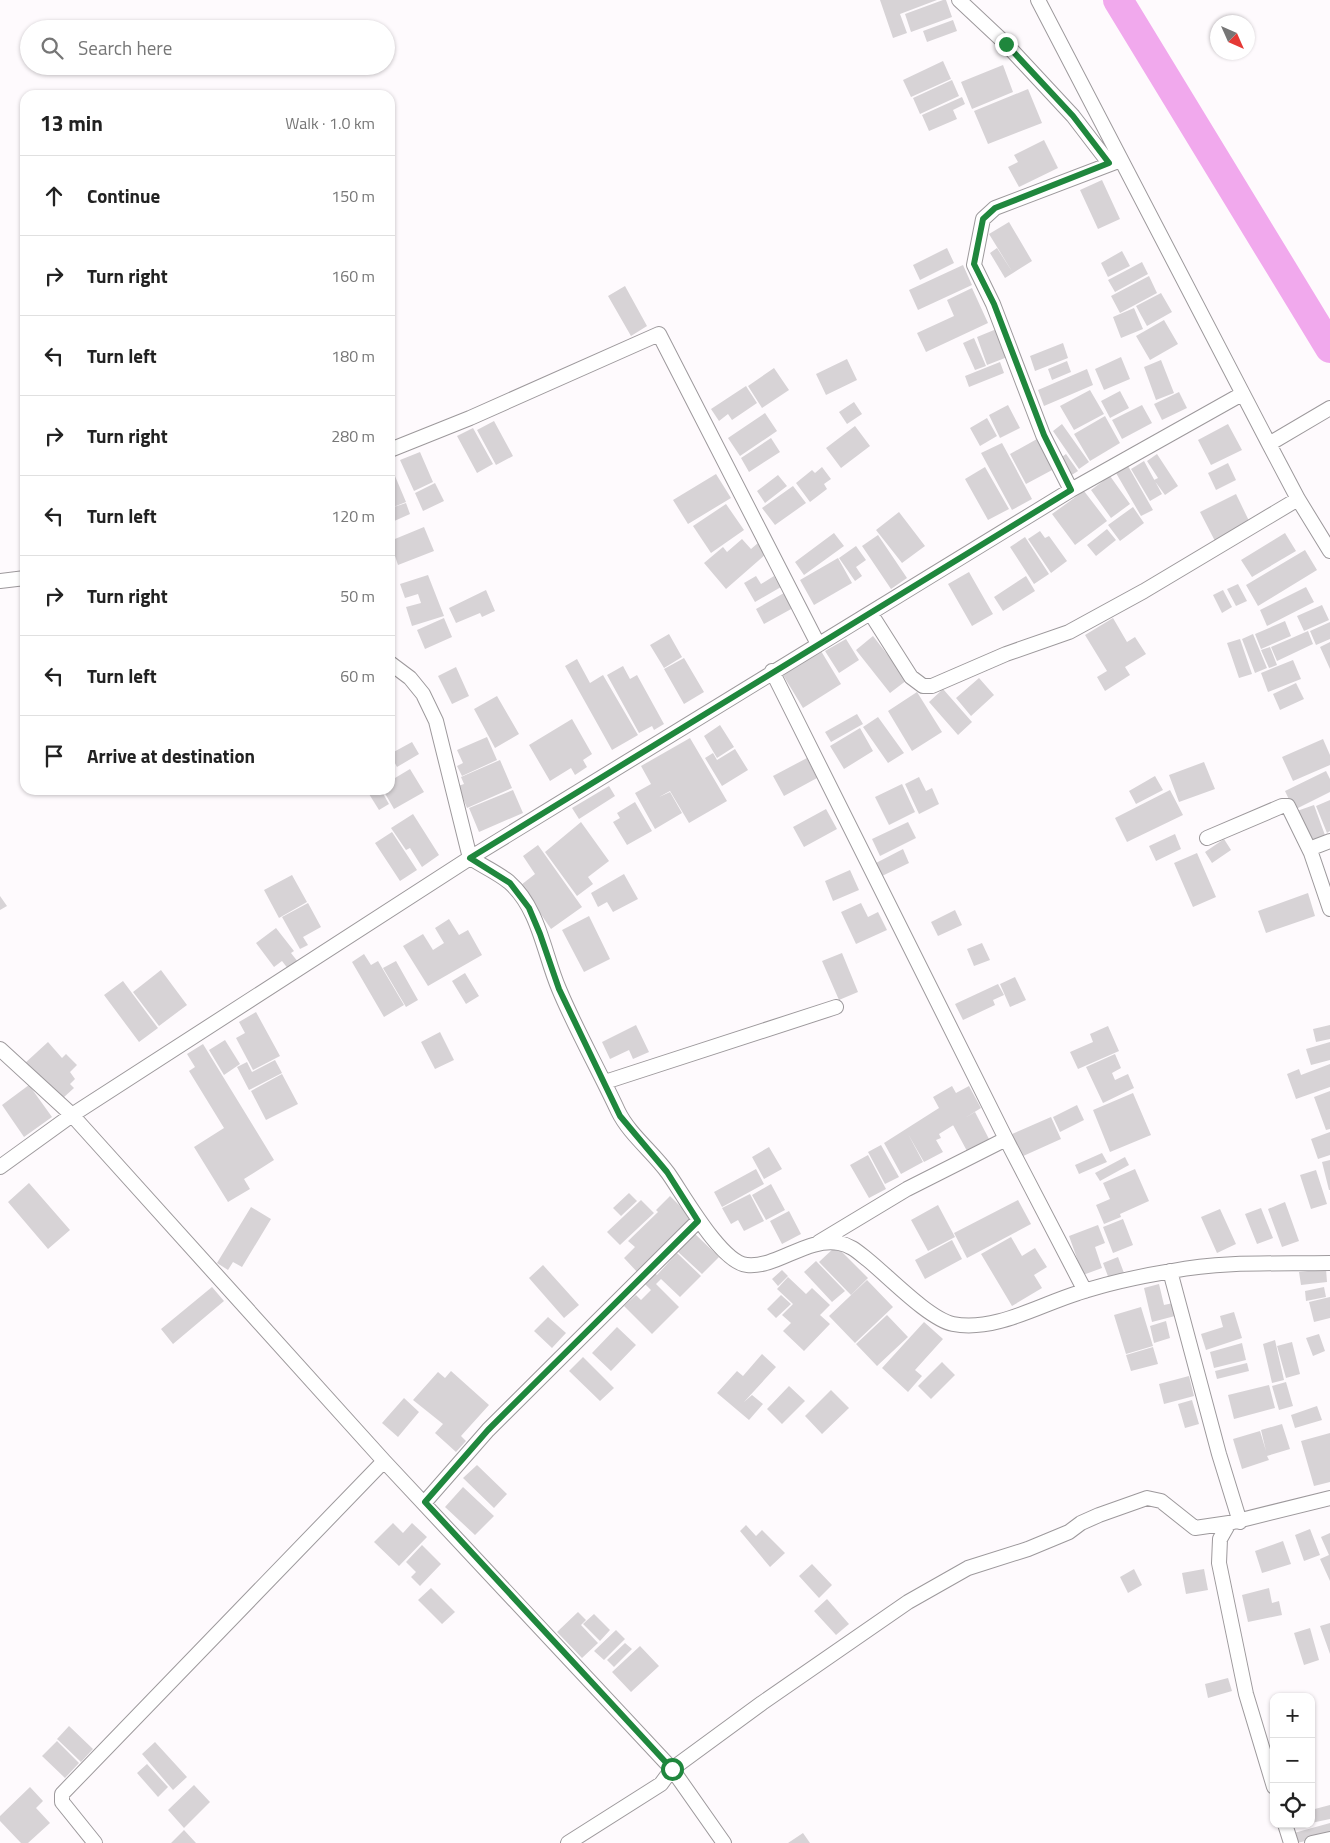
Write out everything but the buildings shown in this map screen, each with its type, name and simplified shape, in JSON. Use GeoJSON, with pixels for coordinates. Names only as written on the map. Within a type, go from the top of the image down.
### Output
{"type":"FeatureCollection","features":[{"type":"Feature","properties":{"kind":"street"},"geometry":{"type":"LineString","coordinates":[[959,0],[1006,44],[1115,162]]}},
{"type":"Feature","properties":{"kind":"street"},"geometry":{"type":"LineString","coordinates":[[1038,0],[1115,162],[1298,499],[1330,551]]}},
{"type":"Feature","properties":{"kind":"street"},"geometry":{"type":"LineString","coordinates":[[1071,490],[1044,435],[994,304],[974,264],[980,227],[988,213],[995,208],[1115,162]]}},
{"type":"Feature","properties":{"kind":"street"},"geometry":{"type":"LineString","coordinates":[[395,448],[470,418],[659,334],[818,644]]}},
{"type":"Feature","properties":{"kind":"street"},"geometry":{"type":"LineString","coordinates":[[0,1167],[72,1115],[470,858],[772,671],[871,614],[1071,490],[1242,394]]}},
{"type":"Feature","properties":{"kind":"street"},"geometry":{"type":"LineString","coordinates":[[1269,444],[1330,408]]}},
{"type":"Feature","properties":{"kind":"street"},"geometry":{"type":"LineString","coordinates":[[871,614],[911,678],[923,686],[932,686],[1006,654],[1070,632],[1144,591],[1298,499]]}},
{"type":"Feature","properties":{"kind":"street"},"geometry":{"type":"LineString","coordinates":[[0,581],[20,579]]}},
{"type":"Feature","properties":{"kind":"street"},"geometry":{"type":"LineString","coordinates":[[395,667],[410,678],[423,694],[436,721],[470,858],[510,883],[529,908],[559,989],[620,1116],[667,1172],[698,1221],[735,1262],[746,1265],[758,1265],[817,1243],[907,1189],[1006,1139]]}},
{"type":"Feature","properties":{"kind":"street"},"geometry":{"type":"LineString","coordinates":[[772,671],[1006,1139],[1085,1291]]}},
{"type":"Feature","properties":{"kind":"street"},"geometry":{"type":"LineString","coordinates":[[1207,838],[1286,806],[1290,809],[1309,849],[1330,909]]}},
{"type":"Feature","properties":{"kind":"street"},"geometry":{"type":"LineString","coordinates":[[1309,849],[1330,841]]}},
{"type":"Feature","properties":{"kind":"street"},"geometry":{"type":"LineString","coordinates":[[605,1082],[836,1007]]}},
{"type":"Feature","properties":{"kind":"street"},"geometry":{"type":"LineString","coordinates":[[0,1049],[72,1115],[384,1461],[425,1502],[672,1769],[724,1843]]}},
{"type":"Feature","properties":{"kind":"street"},"geometry":{"type":"LineString","coordinates":[[425,1502],[488,1430],[698,1221]]}},
{"type":"Feature","properties":{"kind":"street"},"geometry":{"type":"LineString","coordinates":[[817,1243],[837,1242],[849,1245],[894,1280],[930,1314],[951,1324],[970,1326],[990,1324],[1085,1291],[1170,1271],[1197,1267],[1330,1263]]}},
{"type":"Feature","properties":{"kind":"street"},"geometry":{"type":"LineString","coordinates":[[1170,1271],[1219,1454],[1234,1522]]}},
{"type":"Feature","properties":{"kind":"street"},"geometry":{"type":"LineString","coordinates":[[95,1843],[62,1802],[62,1794],[331,1518],[384,1461]]}},
{"type":"Feature","properties":{"kind":"street"},"geometry":{"type":"LineString","coordinates":[[568,1843],[661,1784],[672,1769],[762,1703],[908,1602],[968,1568],[1028,1549],[1069,1532],[1081,1523],[1099,1515],[1147,1498],[1161,1501],[1195,1528],[1234,1522],[1330,1498]]}},
{"type":"Feature","properties":{"kind":"street"},"geometry":{"type":"LineString","coordinates":[[1234,1522],[1220,1539],[1219,1564],[1246,1694],[1273,1783]]}},
{"type":"Feature","properties":{"kind":"street"},"geometry":{"type":"LineString","coordinates":[[1286,1828],[1290,1843]]}},
{"type":"Feature","properties":{"kind":"street"},"geometry":{"type":"LineString","coordinates":[[1312,1843],[1330,1839]]}},
{"type":"Feature","properties":{"kind":"waterway"},"geometry":{"type":"LineString","coordinates":[[1118,0],[1330,348]]}},
{"type":"Feature","properties":{"kind":"route"},"geometry":{"type":"LineString","coordinates":[[672,1769],[425,1502],[488,1430],[612,1304],[698,1221],[667,1172],[620,1116],[559,989],[529,908],[510,883],[470,858],[772,671],[871,614],[1071,490],[1044,435],[994,304],[974,264],[980,227],[988,213],[995,208],[1109,163],[1073,116],[1006,44]]}}]}
